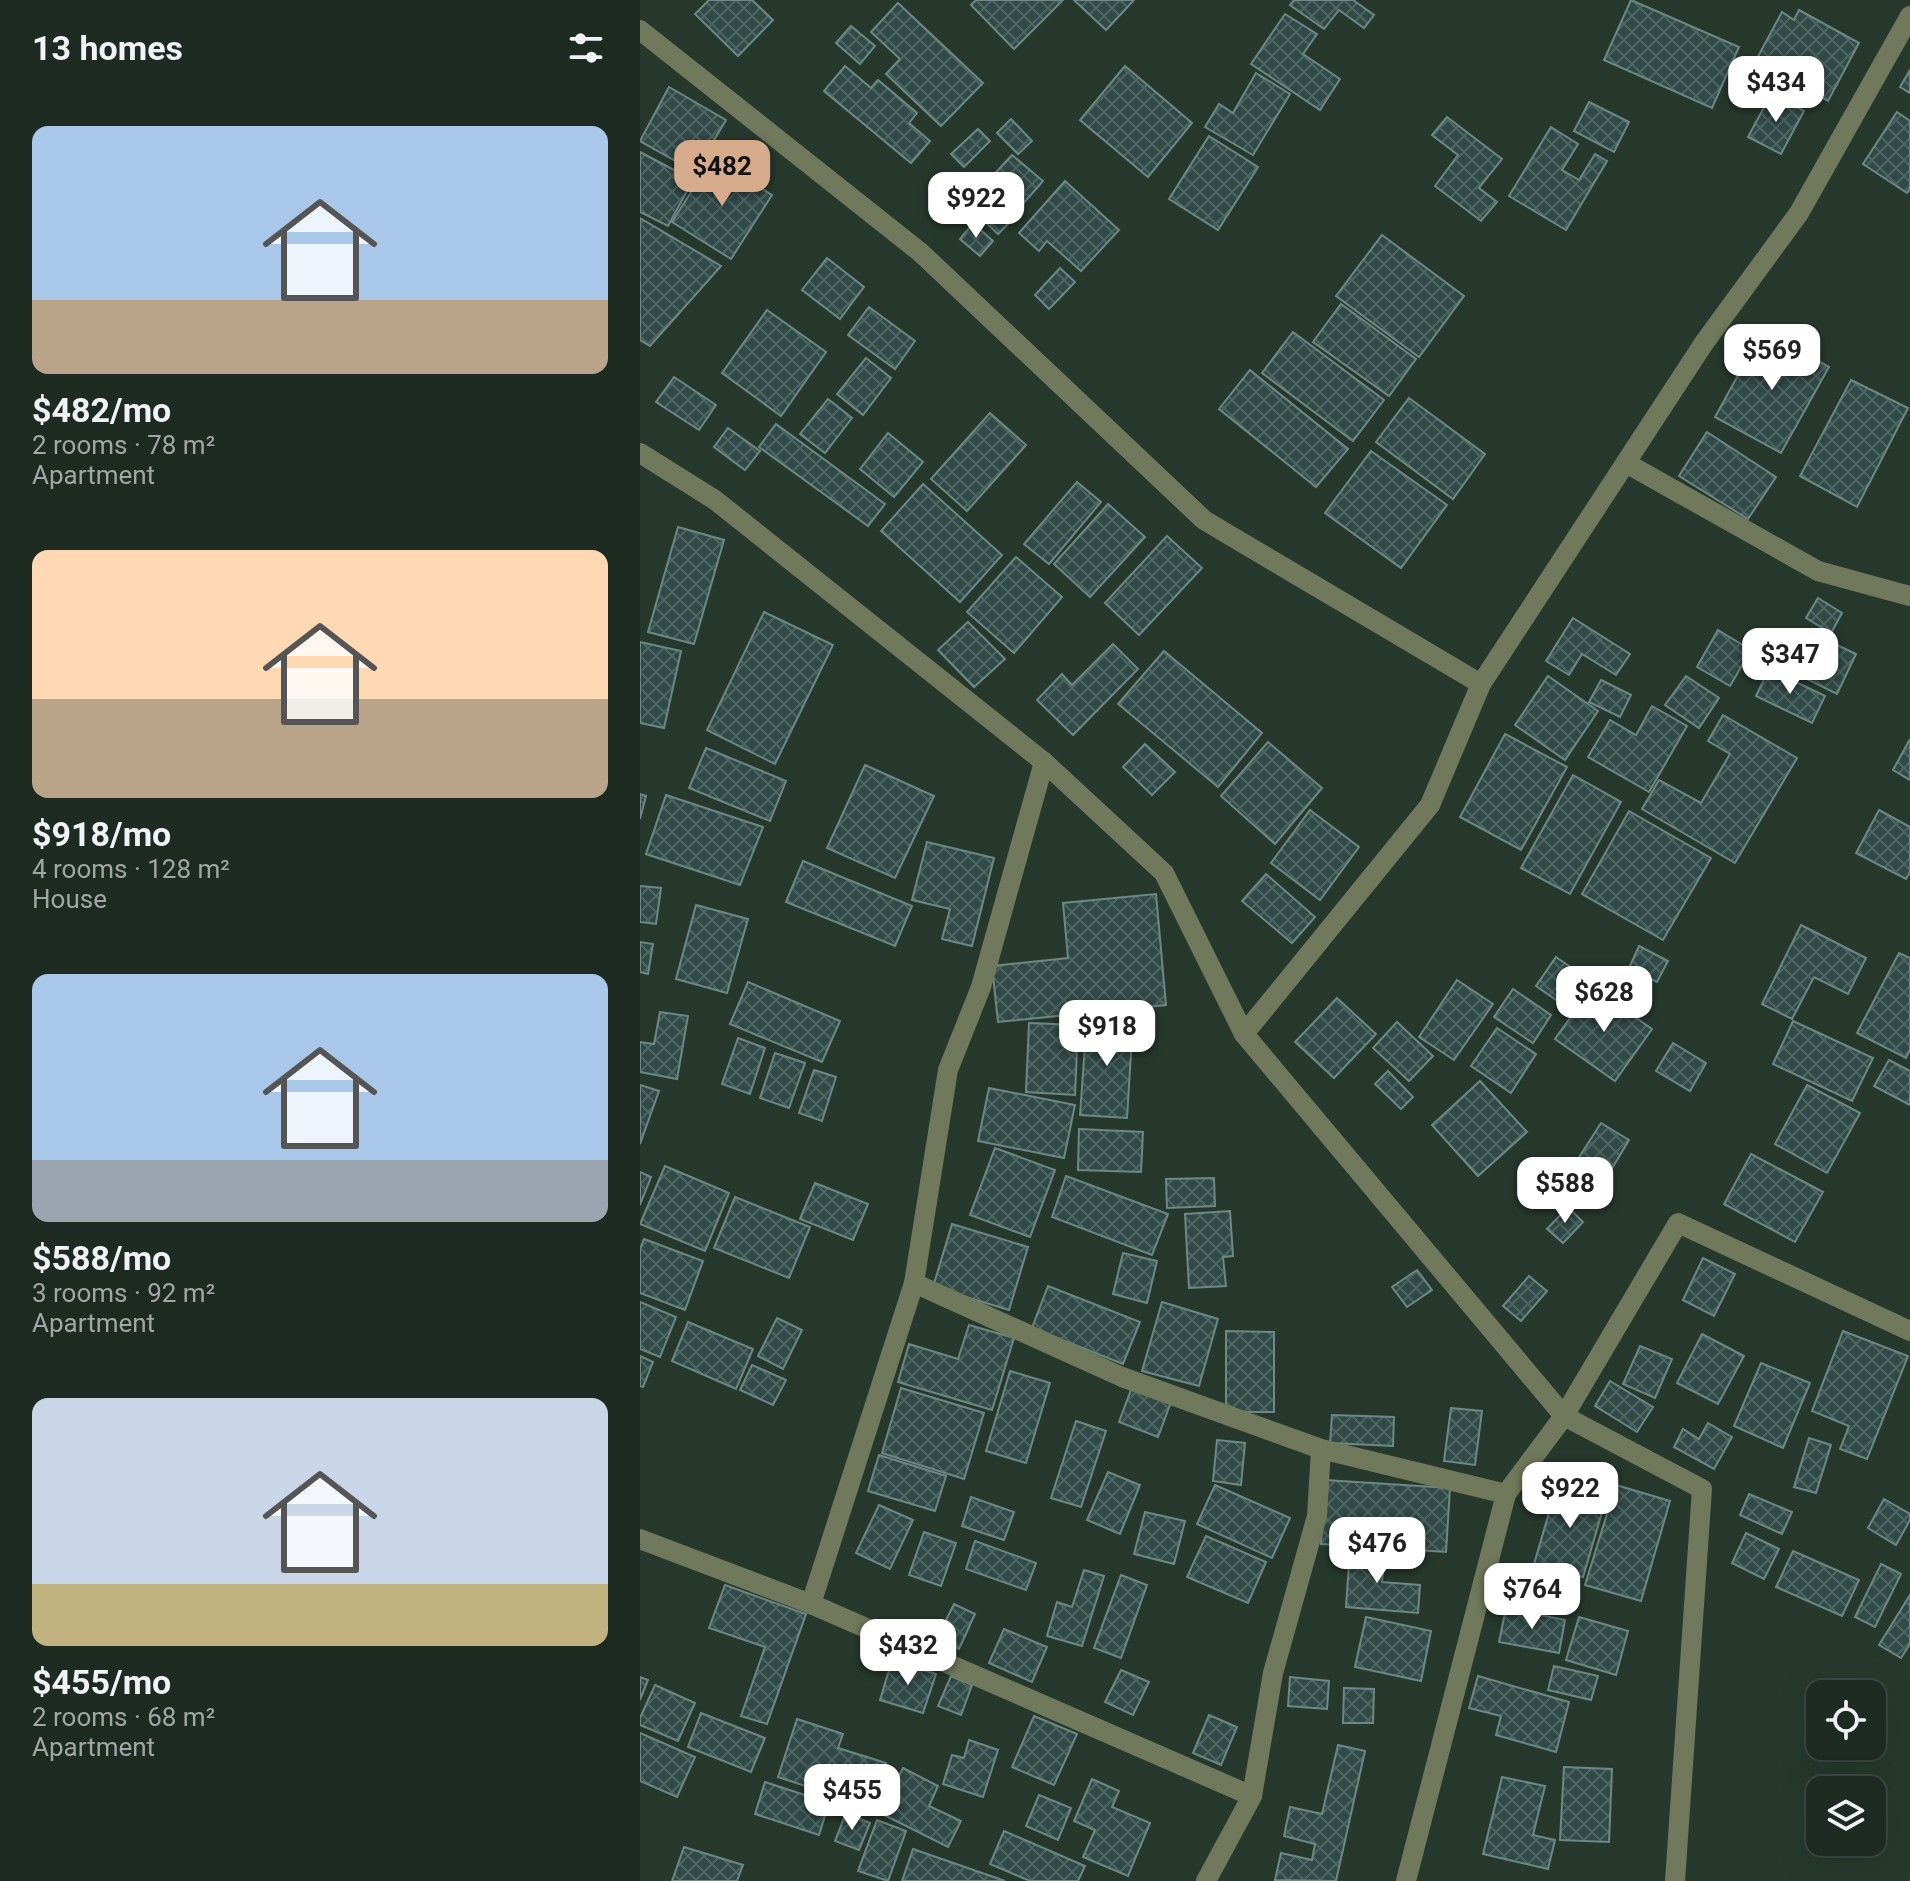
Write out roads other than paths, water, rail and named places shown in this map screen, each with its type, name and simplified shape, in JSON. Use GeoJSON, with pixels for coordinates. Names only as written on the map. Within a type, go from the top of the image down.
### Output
{"type":"FeatureCollection","features":[{"type":"Feature","properties":{"kind":"street"},"geometry":{"type":"LineString","coordinates":[[1244,1034],[1430,805],[1481,684],[1704,343],[1799,213],[1910,16]]}},
{"type":"Feature","properties":{"kind":"street"},"geometry":{"type":"LineString","coordinates":[[640,30],[920,252],[1204,520],[1481,684]]}},
{"type":"Feature","properties":{"kind":"street"},"geometry":{"type":"LineString","coordinates":[[640,453],[715,500],[1044,762],[1164,873],[1244,1034],[1564,1416],[1702,1489],[1675,1881]]}},
{"type":"Feature","properties":{"kind":"street"},"geometry":{"type":"LineString","coordinates":[[1626,463],[1818,571],[1910,596]]}},
{"type":"Feature","properties":{"kind":"street"},"geometry":{"type":"LineString","coordinates":[[811,1604],[914,1283],[948,1070],[981,987],[1044,762]]}},
{"type":"Feature","properties":{"kind":"street"},"geometry":{"type":"LineString","coordinates":[[1406,1881],[1506,1494],[1564,1416],[1678,1223],[1910,1331]]}},
{"type":"Feature","properties":{"kind":"street"},"geometry":{"type":"LineString","coordinates":[[914,1283],[1122,1377],[1321,1449],[1506,1494]]}},
{"type":"Feature","properties":{"kind":"street"},"geometry":{"type":"LineString","coordinates":[[1206,1881],[1252,1796],[1273,1673],[1317,1516],[1321,1449]]}},
{"type":"Feature","properties":{"kind":"street"},"geometry":{"type":"LineString","coordinates":[[640,1539],[811,1604],[1252,1796]]}}]}
